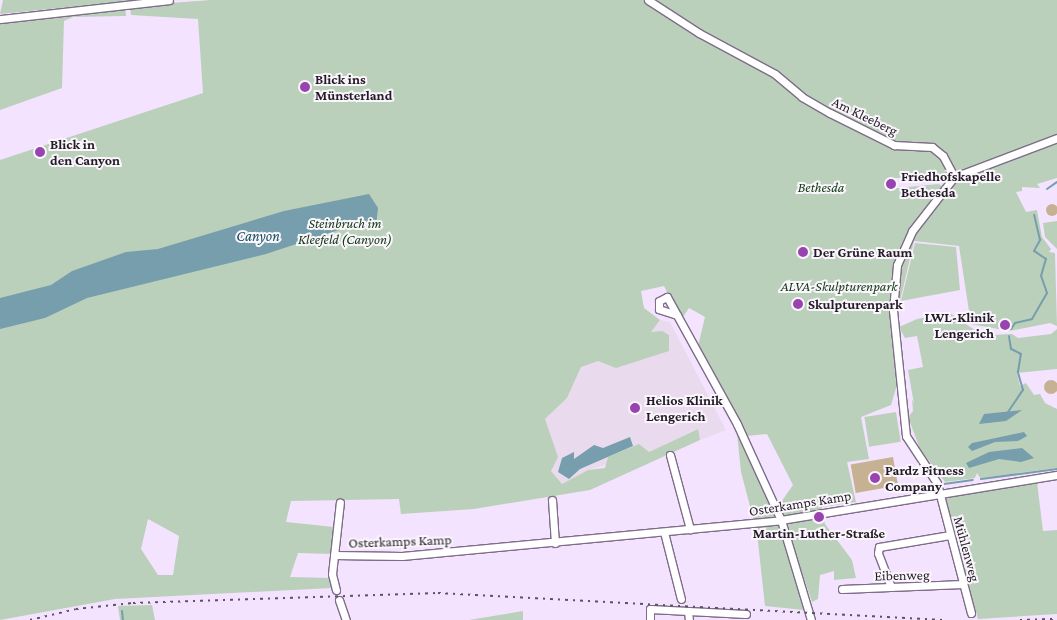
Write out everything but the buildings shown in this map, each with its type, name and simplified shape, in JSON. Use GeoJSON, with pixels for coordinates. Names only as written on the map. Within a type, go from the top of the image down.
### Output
{"type":"FeatureCollection","features":[{"type":"Feature","properties":{"kind":"street"},"geometry":{"type":"LineString","coordinates":[[0,19],[169,0]]}},
{"type":"Feature","properties":{"kind":"street","name":"Am Kleeberg"},"geometry":{"type":"LineString","coordinates":[[648,0],[715,42],[776,74],[802,98],[830,113],[894,145],[932,147],[943,156],[954,177]]}},
{"type":"Feature","properties":{"kind":"street"},"geometry":{"type":"LineString","coordinates":[[939,492],[933,473],[906,436],[894,284],[897,265],[912,231],[954,177],[1057,138]]}},
{"type":"Feature","properties":{"kind":"street"},"geometry":{"type":"LineString","coordinates":[[677,315],[737,424],[781,520],[811,620]]}},
{"type":"Feature","properties":{"kind":"street"},"geometry":{"type":"LineString","coordinates":[[670,455],[690,529]]}},
{"type":"Feature","properties":{"kind":"street","name":"Osterkamps Kamp"},"geometry":{"type":"LineString","coordinates":[[334,555],[402,556],[555,543],[781,520],[939,492],[1057,474]]}},
{"type":"Feature","properties":{"kind":"street","name":"Mühlenweg"},"geometry":{"type":"LineString","coordinates":[[939,492],[971,613]]}},
{"type":"Feature","properties":{"kind":"street"},"geometry":{"type":"LineString","coordinates":[[552,500],[555,543]]}},
{"type":"Feature","properties":{"kind":"street","name":"Osterkamps Kamp"},"geometry":{"type":"LineString","coordinates":[[336,590],[334,555],[340,502]]}},
{"type":"Feature","properties":{"kind":"street"},"geometry":{"type":"LineString","coordinates":[[664,532],[682,599]]}},
{"type":"Feature","properties":{"kind":"street"},"geometry":{"type":"LineString","coordinates":[[891,587],[878,553],[879,547],[950,535]]}},
{"type":"Feature","properties":{"kind":"street","name":"Eibenweg"},"geometry":{"type":"LineString","coordinates":[[842,589],[963,584]]}},
{"type":"Feature","properties":{"kind":"street"},"geometry":{"type":"LineString","coordinates":[[339,600],[346,620]]}},
{"type":"Feature","properties":{"kind":"street"},"geometry":{"type":"LineString","coordinates":[[650,620],[650,609],[746,614]]}},
{"type":"Feature","properties":{"kind":"street"},"geometry":{"type":"LineString","coordinates":[[688,611],[689,620]]}},
{"type":"Feature","properties":{"kind":"shaded area","name":"Helios Klinik Lengerich"},"geometry":{"type":"Polygon","coordinates":[[[660,320],[670,322],[726,430],[700,440],[697,429],[649,452],[588,470],[562,484],[551,471],[545,419],[567,398],[581,367],[646,339],[660,320]]]}},
{"type":"Feature","properties":{"kind":"green space"},"geometry":{"type":"Polygon","coordinates":[[[3,0],[140,0],[0,14],[3,0]]]}},
{"type":"Feature","properties":{"kind":"green space","name":"Steinbruch im Kleefeld (Canyon)"},"geometry":{"type":"Polygon","coordinates":[[[211,0],[1057,0],[1057,178],[1037,184],[1040,188],[1022,187],[1022,191],[1016,192],[1026,212],[1037,210],[1042,237],[1051,249],[1049,252],[1055,253],[1057,326],[1050,323],[1009,331],[971,324],[959,246],[914,241],[898,310],[891,310],[897,385],[891,405],[861,417],[869,459],[847,462],[856,502],[822,507],[825,524],[852,560],[856,578],[834,580],[834,571],[820,575],[818,599],[812,602],[779,505],[793,485],[767,434],[746,436],[698,346],[705,317],[689,308],[681,320],[664,286],[641,291],[644,308],[660,320],[651,332],[662,331],[669,335],[669,351],[616,368],[598,361],[581,367],[567,398],[545,419],[558,457],[551,471],[562,484],[588,470],[605,468],[608,457],[639,444],[649,452],[698,429],[700,440],[590,490],[474,509],[401,514],[399,499],[291,501],[286,522],[334,527],[332,554],[298,553],[290,577],[330,578],[332,588],[115,599],[0,620],[0,160],[203,93],[198,19],[131,15],[130,6],[211,0]],[[943,176],[895,178],[897,188],[939,184],[946,189],[954,179],[943,176]],[[148,519],[141,549],[158,575],[173,575],[179,536],[148,519]]]}},
{"type":"Feature","properties":{"kind":"green space"},"geometry":{"type":"Polygon","coordinates":[[[125,7],[126,16],[73,17],[64,21],[62,88],[0,110],[0,22],[125,7]]]}},
{"type":"Feature","properties":{"kind":"green space"},"geometry":{"type":"Polygon","coordinates":[[[1057,221],[1057,249],[1045,237],[1043,223],[1057,221]]]}},
{"type":"Feature","properties":{"kind":"green space"},"geometry":{"type":"Polygon","coordinates":[[[915,243],[956,247],[960,290],[901,301],[915,243]]]}},
{"type":"Feature","properties":{"kind":"green space"},"geometry":{"type":"Polygon","coordinates":[[[950,313],[976,331],[991,335],[1012,334],[1018,338],[1051,334],[1057,329],[1057,369],[1017,373],[1020,386],[1026,383],[1034,395],[1040,394],[1045,403],[1057,409],[1057,468],[980,478],[977,473],[975,478],[945,482],[920,449],[908,417],[913,411],[912,399],[914,404],[908,370],[923,367],[917,336],[905,338],[899,327],[917,319],[950,313]]]}},
{"type":"Feature","properties":{"kind":"green space"},"geometry":{"type":"Polygon","coordinates":[[[896,412],[901,442],[869,447],[864,417],[896,412]]]}},
{"type":"Feature","properties":{"kind":"green space"},"geometry":{"type":"Polygon","coordinates":[[[737,433],[779,523],[804,610],[765,606],[757,533],[741,472],[737,433]]]}},
{"type":"Feature","properties":{"kind":"green space"},"geometry":{"type":"Polygon","coordinates":[[[1037,482],[1043,531],[1057,530],[1057,614],[978,619],[942,494],[1037,482]]]}},
{"type":"Feature","properties":{"kind":"green space"},"geometry":{"type":"Polygon","coordinates":[[[152,605],[155,620],[120,620],[118,606],[152,605]]]}},
{"type":"Feature","properties":{"kind":"green space"},"geometry":{"type":"Polygon","coordinates":[[[523,611],[523,620],[469,620],[523,611]]]}},
{"type":"Feature","properties":{"kind":"water","name":"Canyon"},"geometry":{"type":"Polygon","coordinates":[[[369,194],[378,208],[376,226],[366,221],[266,254],[87,298],[45,318],[0,329],[0,298],[51,285],[72,271],[126,252],[158,249],[284,211],[369,194]]]}},
{"type":"Feature","properties":{"kind":"water"},"geometry":{"type":"Polygon","coordinates":[[[1022,410],[1006,421],[979,424],[984,414],[1022,410]]]}},
{"type":"Feature","properties":{"kind":"water"},"geometry":{"type":"Polygon","coordinates":[[[1024,432],[1027,436],[1018,441],[995,442],[972,451],[968,447],[972,443],[1024,432]]]}},
{"type":"Feature","properties":{"kind":"water"},"geometry":{"type":"Polygon","coordinates":[[[630,437],[633,446],[580,469],[569,479],[558,472],[562,458],[574,452],[574,459],[594,445],[603,448],[630,437]]]}},
{"type":"Feature","properties":{"kind":"water"},"geometry":{"type":"Polygon","coordinates":[[[1022,448],[1034,458],[1021,462],[999,459],[969,468],[966,463],[989,452],[1022,448]]]}},
{"type":"Feature","properties":{"kind":"waterway"},"geometry":{"type":"LineString","coordinates":[[1047,189],[1057,182]]}},
{"type":"Feature","properties":{"kind":"waterway"},"geometry":{"type":"LineString","coordinates":[[1011,329],[1015,323],[1032,319],[1047,293],[1041,276],[1046,259],[1034,251],[1040,240],[1034,215]]}},
{"type":"Feature","properties":{"kind":"waterway"},"geometry":{"type":"LineString","coordinates":[[1008,412],[1023,390],[1018,372],[1021,354],[1011,349],[1009,336]]}},
{"type":"Feature","properties":{"kind":"waterway"},"geometry":{"type":"LineString","coordinates":[[981,479],[1057,469]]}},
{"type":"Feature","properties":{"kind":"waterway"},"geometry":{"type":"LineString","coordinates":[[944,484],[973,480]]}},
{"type":"Feature","properties":{"kind":"waterway"},"geometry":{"type":"LineString","coordinates":[[122,611],[123,620]]}},
{"type":"Feature","properties":{"kind":"railway"},"geometry":{"type":"LineString","coordinates":[[30,620],[76,609],[133,603],[438,593],[943,620]]}},
{"type":"Feature","properties":{"kind":"railway"},"geometry":{"type":"LineString","coordinates":[[1020,620],[1057,619]]}},
{"type":"Feature","properties":{"kind":"place","name":"Blick ins Münsterland"},"geometry":{"type":"Point","coordinates":[305,87]}},
{"type":"Feature","properties":{"kind":"place","name":"Blick in den Canyon"},"geometry":{"type":"Point","coordinates":[40,152]}},
{"type":"Feature","properties":{"kind":"place","name":"Friedhofskapelle Bethesda"},"geometry":{"type":"Point","coordinates":[891,184]}},
{"type":"Feature","properties":{"kind":"place","name":"Der Grüne Raum"},"geometry":{"type":"Point","coordinates":[803,252]}},
{"type":"Feature","properties":{"kind":"place","name":"Skulpturenpark"},"geometry":{"type":"Point","coordinates":[798,304]}},
{"type":"Feature","properties":{"kind":"place","name":"LWL-Klinik Lengerich"},"geometry":{"type":"Point","coordinates":[1005,325]}},
{"type":"Feature","properties":{"kind":"place","name":"Helios Klinik Lengerich"},"geometry":{"type":"Point","coordinates":[635,408]}},
{"type":"Feature","properties":{"kind":"place","name":"Pardz Fitness Company"},"geometry":{"type":"Point","coordinates":[875,478]}},
{"type":"Feature","properties":{"kind":"place","name":"Martin-Luther-Straße"},"geometry":{"type":"Point","coordinates":[819,517]}},
{"type":"Feature","properties":{"kind":"park label","name":"Bethesda"},"geometry":{"type":"Point","coordinates":[821,187]}},
{"type":"Feature","properties":{"kind":"park label","name":"ALVA-Skulpturenpark"},"geometry":{"type":"Point","coordinates":[839,286]}}]}
